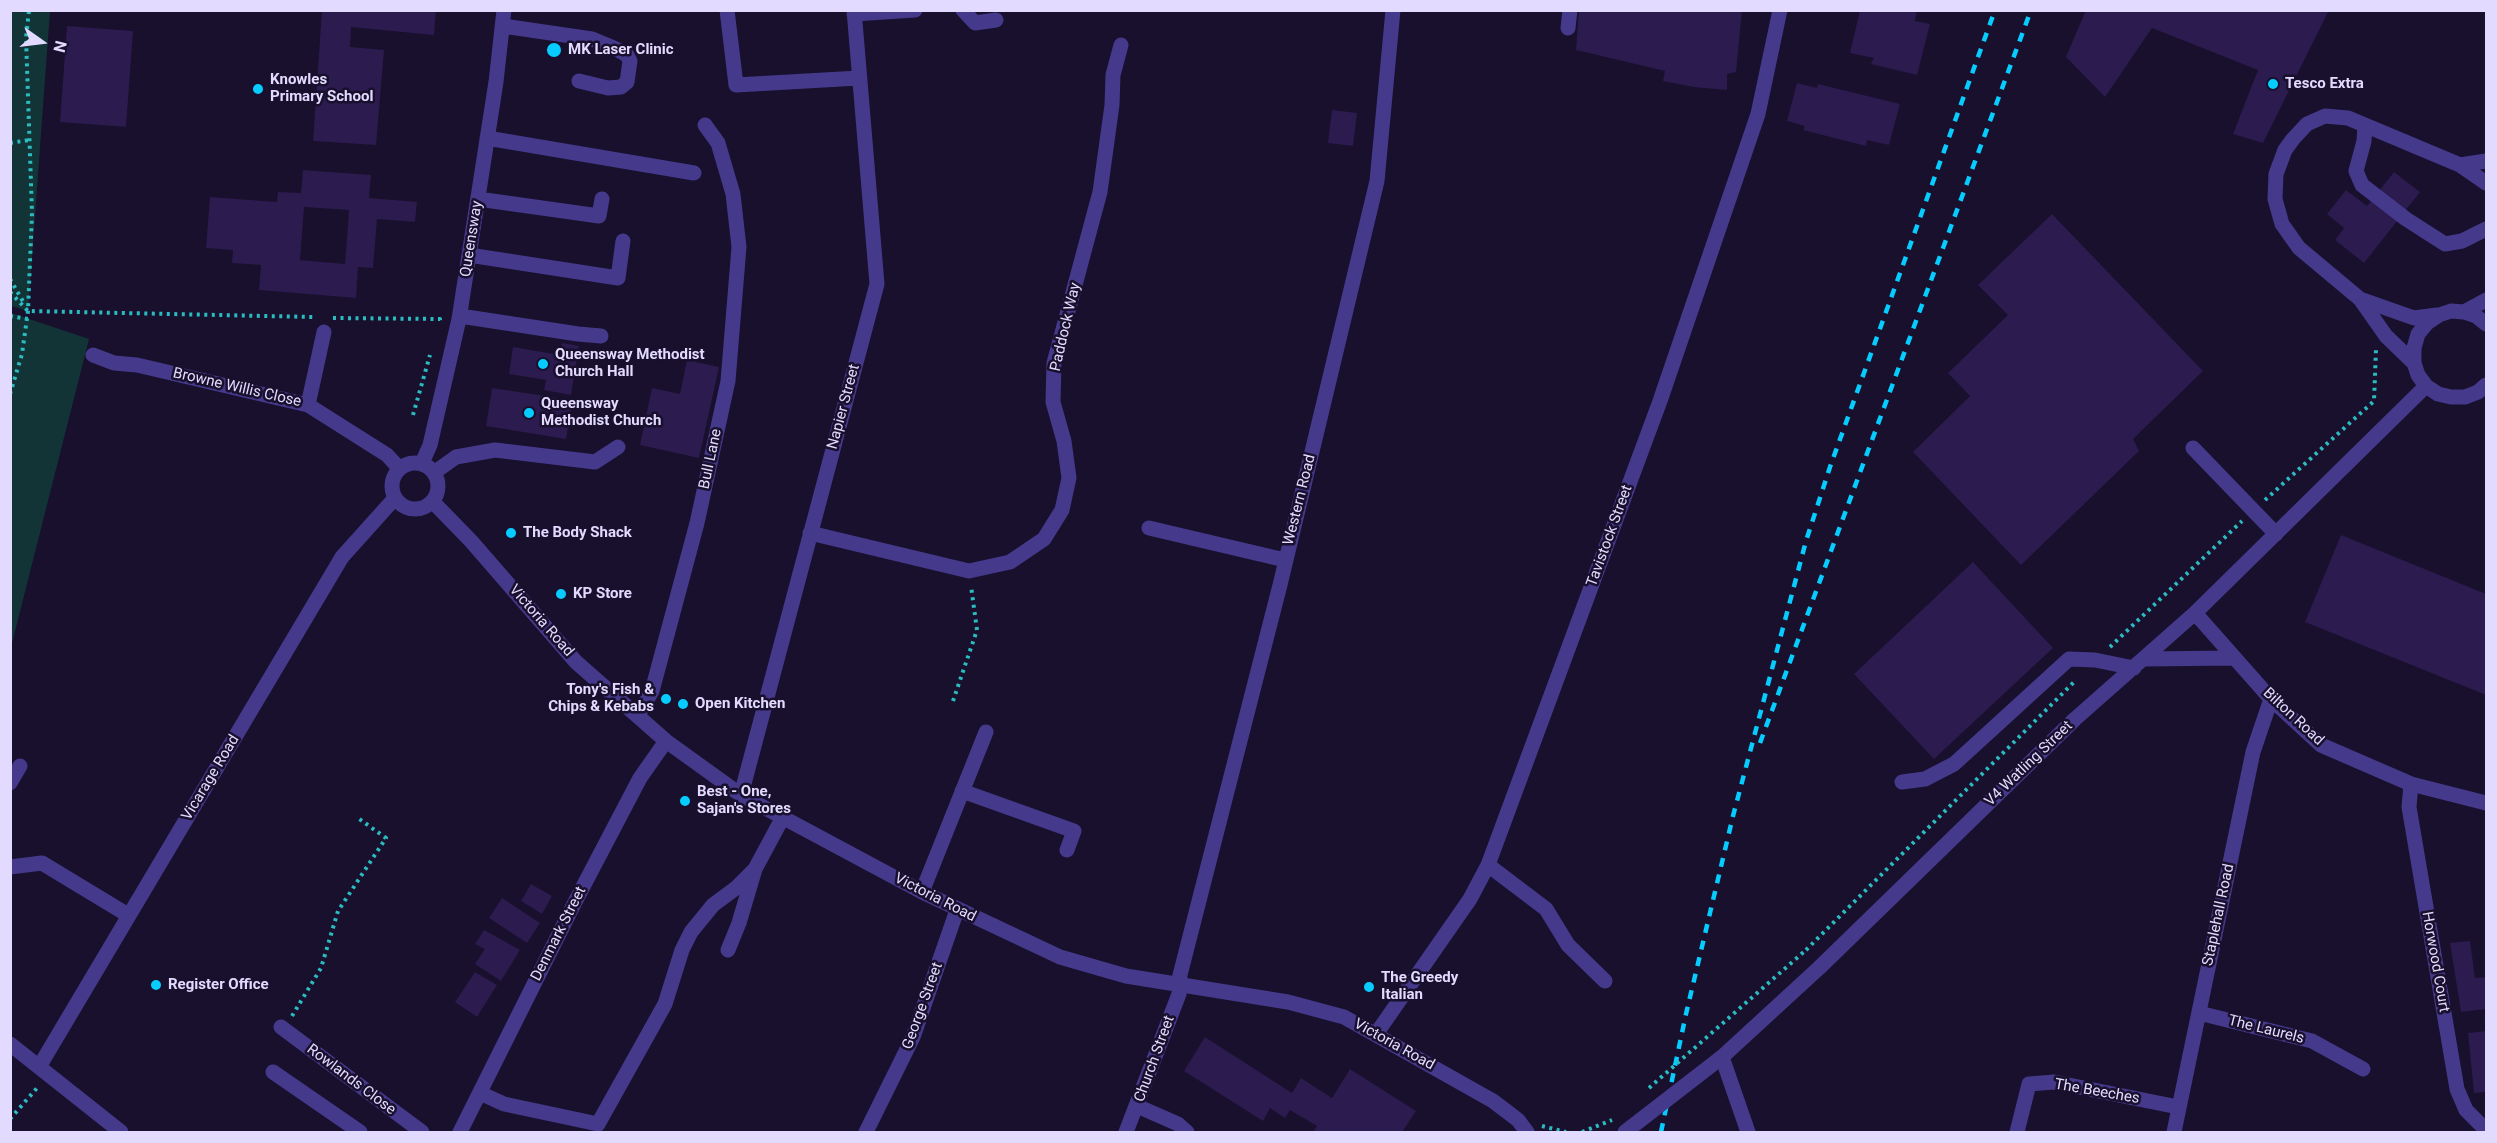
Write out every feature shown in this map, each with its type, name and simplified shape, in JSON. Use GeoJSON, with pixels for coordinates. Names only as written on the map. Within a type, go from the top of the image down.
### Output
{"type":"FeatureCollection","features":[{"type":"Feature","properties":{"kind":"street"},"geometry":{"type":"LineString","coordinates":[[728,10],[736,85],[859,78]]}},
{"type":"Feature","properties":{"kind":"street"},"geometry":{"type":"LineString","coordinates":[[854,12],[915,10]]}},
{"type":"Feature","properties":{"kind":"street"},"geometry":{"type":"LineString","coordinates":[[963,10],[975,22],[996,20]]}},
{"type":"Feature","properties":{"kind":"street","name":"Western Road"},"geometry":{"type":"LineString","coordinates":[[1179,985],[1377,181],[1393,10]]}},
{"type":"Feature","properties":{"kind":"street"},"geometry":{"type":"LineString","coordinates":[[1568,28],[1570,10]]}},
{"type":"Feature","properties":{"kind":"street","name":"Tavistock Street"},"geometry":{"type":"LineString","coordinates":[[1376,1034],[1470,899],[1488,865],[1660,401],[1758,114],[1780,10]]}},
{"type":"Feature","properties":{"kind":"street","name":"Napier Street"},"geometry":{"type":"LineString","coordinates":[[741,795],[876,284],[854,12]]}},
{"type":"Feature","properties":{"kind":"street"},"geometry":{"type":"LineString","coordinates":[[504,18],[592,39],[627,55],[630,62],[627,82],[621,87],[608,88],[579,81]]}},
{"type":"Feature","properties":{"kind":"street","name":"Queensway"},"geometry":{"type":"LineString","coordinates":[[428,468],[430,445],[460,315],[504,18]]}},
{"type":"Feature","properties":{"kind":"street","name":"Paddock Way"},"geometry":{"type":"LineString","coordinates":[[810,533],[969,571],[1010,562],[1044,539],[1062,510],[1070,478],[1064,441],[1053,402],[1054,363],[1100,192],[1112,105],[1113,75],[1121,45]]}},
{"type":"Feature","properties":{"kind":"street"},"geometry":{"type":"LineString","coordinates":[[2414,363],[2386,336],[2360,299],[2299,248],[2282,224],[2275,199],[2276,174],[2285,150],[2307,124],[2325,116],[2348,118],[2460,165],[2487,183]]}},
{"type":"Feature","properties":{"kind":"street","name":"Bull Lane"},"geometry":{"type":"LineString","coordinates":[[638,715],[652,691],[697,524],[728,381],[739,247],[733,194],[718,143],[705,125]]}},
{"type":"Feature","properties":{"kind":"street"},"geometry":{"type":"LineString","coordinates":[[2365,125],[2364,141],[2356,171],[2362,185],[2406,219],[2445,244],[2462,241],[2487,229]]}},
{"type":"Feature","properties":{"kind":"street"},"geometry":{"type":"LineString","coordinates":[[487,138],[693,173]]}},
{"type":"Feature","properties":{"kind":"street"},"geometry":{"type":"LineString","coordinates":[[2460,165],[2487,161]]}},
{"type":"Feature","properties":{"kind":"street"},"geometry":{"type":"LineString","coordinates":[[478,200],[599,216],[602,198]]}},
{"type":"Feature","properties":{"kind":"street"},"geometry":{"type":"LineString","coordinates":[[469,255],[618,278],[623,241]]}},
{"type":"Feature","properties":{"kind":"street"},"geometry":{"type":"LineString","coordinates":[[2360,299],[2414,318],[2451,311],[2464,312],[2476,316],[2487,324]]}},
{"type":"Feature","properties":{"kind":"street"},"geometry":{"type":"LineString","coordinates":[[2464,312],[2487,300]]}},
{"type":"Feature","properties":{"kind":"street"},"geometry":{"type":"LineString","coordinates":[[460,315],[601,336]]}},
{"type":"Feature","properties":{"kind":"street"},"geometry":{"type":"LineString","coordinates":[[2439,315],[2427,323],[2418,334],[2414,348],[2414,363],[2418,375],[2426,386],[2438,394],[2451,397],[2465,397],[2478,392],[2487,385]]}},
{"type":"Feature","properties":{"kind":"street"},"geometry":{"type":"LineString","coordinates":[[308,405],[324,332]]}},
{"type":"Feature","properties":{"kind":"street","name":"Browne Willis Close"},"geometry":{"type":"LineString","coordinates":[[93,355],[114,363],[137,365],[308,405],[387,455],[399,468]]}},
{"type":"Feature","properties":{"kind":"street","name":"V4 Watling Street"},"geometry":{"type":"LineString","coordinates":[[1624,1132],[1722,1057],[1820,967],[2075,719],[2195,613],[2426,386]]}},
{"type":"Feature","properties":{"kind":"street"},"geometry":{"type":"LineString","coordinates":[[428,468],[456,457],[495,450],[595,462],[618,447]]}},
{"type":"Feature","properties":{"kind":"street"},"geometry":{"type":"LineString","coordinates":[[2193,448],[2276,534]]}},
{"type":"Feature","properties":{"kind":"street"},"geometry":{"type":"LineString","coordinates":[[414,462],[428,468],[439,487],[433,502],[414,510],[401,505],[395,498],[392,487],[392,480],[399,468],[414,462]]}},
{"type":"Feature","properties":{"kind":"street","name":"Vicarage Road"},"geometry":{"type":"LineString","coordinates":[[43,1071],[128,915],[342,557],[395,498]]}},
{"type":"Feature","properties":{"kind":"street","name":"Victoria Road"},"geometry":{"type":"LineString","coordinates":[[433,502],[471,541],[576,662],[666,741],[741,795],[957,910],[1060,957],[1126,976],[1299,1005],[1344,1017],[1493,1101],[1518,1120],[1527,1132]]}},
{"type":"Feature","properties":{"kind":"street"},"geometry":{"type":"LineString","coordinates":[[1149,528],[1285,560]]}},
{"type":"Feature","properties":{"kind":"street","name":"Bilton Road"},"geometry":{"type":"LineString","coordinates":[[2195,613],[2271,699],[2321,746],[2411,784],[2487,803]]}},
{"type":"Feature","properties":{"kind":"street"},"geometry":{"type":"LineString","coordinates":[[1902,782],[1925,779],[1954,764],[2069,659],[2138,664],[2234,658]]}},
{"type":"Feature","properties":{"kind":"street","name":"Staplehall Road"},"geometry":{"type":"LineString","coordinates":[[2174,1132],[2253,752],[2271,699]]}},
{"type":"Feature","properties":{"kind":"street"},"geometry":{"type":"LineString","coordinates":[[922,892],[986,732]]}},
{"type":"Feature","properties":{"kind":"street","name":"Denmark Street"},"geometry":{"type":"LineString","coordinates":[[460,1132],[640,778],[666,741]]}},
{"type":"Feature","properties":{"kind":"street"},"geometry":{"type":"LineString","coordinates":[[10,783],[20,766]]}},
{"type":"Feature","properties":{"kind":"street","name":"Horwood Court"},"geometry":{"type":"LineString","coordinates":[[2411,784],[2409,807],[2457,1089],[2466,1110],[2487,1130]]}},
{"type":"Feature","properties":{"kind":"street"},"geometry":{"type":"LineString","coordinates":[[963,791],[1074,831],[1067,850]]}},
{"type":"Feature","properties":{"kind":"street"},"geometry":{"type":"LineString","coordinates":[[728,950],[739,923],[754,869],[783,817]]}},
{"type":"Feature","properties":{"kind":"street"},"geometry":{"type":"LineString","coordinates":[[10,867],[42,864],[128,915]]}},
{"type":"Feature","properties":{"kind":"street"},"geometry":{"type":"LineString","coordinates":[[1488,865],[1546,909],[1568,945],[1605,981]]}},
{"type":"Feature","properties":{"kind":"street"},"geometry":{"type":"LineString","coordinates":[[480,1093],[504,1104],[598,1124],[665,1004],[682,950],[692,932],[713,905],[736,888],[754,869]]}},
{"type":"Feature","properties":{"kind":"street","name":"George Street"},"geometry":{"type":"LineString","coordinates":[[866,1132],[914,1037],[957,910]]}},
{"type":"Feature","properties":{"kind":"street","name":"Church Street"},"geometry":{"type":"LineString","coordinates":[[1126,1132],[1179,994],[1179,985]]}},
{"type":"Feature","properties":{"kind":"street","name":"The Laurels"},"geometry":{"type":"LineString","coordinates":[[2199,1013],[2312,1041],[2363,1069]]}},
{"type":"Feature","properties":{"kind":"street","name":"Rowlands Close"},"geometry":{"type":"LineString","coordinates":[[282,1028],[422,1132]]}},
{"type":"Feature","properties":{"kind":"street"},"geometry":{"type":"LineString","coordinates":[[10,1044],[121,1132]]}},
{"type":"Feature","properties":{"kind":"street"},"geometry":{"type":"LineString","coordinates":[[1722,1057],[1748,1132]]}},
{"type":"Feature","properties":{"kind":"street"},"geometry":{"type":"LineString","coordinates":[[273,1072],[360,1132]]}},
{"type":"Feature","properties":{"kind":"street","name":"The Beeches"},"geometry":{"type":"LineString","coordinates":[[2017,1132],[2029,1084],[2054,1082],[2178,1107]]}},
{"type":"Feature","properties":{"kind":"street"},"geometry":{"type":"LineString","coordinates":[[1137,1106],[1178,1124],[1187,1132]]}},
{"type":"Feature","properties":{"kind":"path"},"geometry":{"type":"LineString","coordinates":[[10,394],[22,354],[28,319],[32,213],[26,38],[29,10]]}},
{"type":"Feature","properties":{"kind":"path"},"geometry":{"type":"LineString","coordinates":[[10,143],[29,140]]}},
{"type":"Feature","properties":{"kind":"path"},"geometry":{"type":"LineString","coordinates":[[10,279],[28,311]]}},
{"type":"Feature","properties":{"kind":"path"},"geometry":{"type":"LineString","coordinates":[[10,292],[28,311],[440,320],[437,329]]}},
{"type":"Feature","properties":{"kind":"path"},"geometry":{"type":"LineString","coordinates":[[10,316],[28,319]]}},
{"type":"Feature","properties":{"kind":"path"},"geometry":{"type":"LineString","coordinates":[[1641,1095],[1806,950],[2096,660],[2253,510],[2374,401],[2376,345],[2386,336]]}},
{"type":"Feature","properties":{"kind":"path"},"geometry":{"type":"LineString","coordinates":[[413,415],[432,348]]}},
{"type":"Feature","properties":{"kind":"path"},"geometry":{"type":"LineString","coordinates":[[953,701],[977,630],[969,571]]}},
{"type":"Feature","properties":{"kind":"path"},"geometry":{"type":"LineString","coordinates":[[282,1028],[321,968],[338,911],[386,838],[358,818]]}},
{"type":"Feature","properties":{"kind":"path"},"geometry":{"type":"LineString","coordinates":[[10,1119],[43,1071]]}},
{"type":"Feature","properties":{"kind":"path"},"geometry":{"type":"LineString","coordinates":[[1582,1132],[1615,1118]]}},
{"type":"Feature","properties":{"kind":"green space"},"geometry":{"type":"Polygon","coordinates":[[[10,11],[50,11],[28,311],[11,306],[10,11]]]}},
{"type":"Feature","properties":{"kind":"green space"},"geometry":{"type":"Polygon","coordinates":[[[10,313],[89,339],[11,647],[10,313]]]}},
{"type":"Feature","properties":{"kind":"building"},"geometry":{"type":"Polygon","coordinates":[[[322,10],[436,10],[434,35],[351,27],[350,47],[384,50],[376,145],[313,141],[322,10]]]}},
{"type":"Feature","properties":{"kind":"building"},"geometry":{"type":"Polygon","coordinates":[[[1579,10],[1742,10],[1736,72],[1727,74],[1727,90],[1693,87],[1663,81],[1665,71],[1576,50],[1579,10]]]}},
{"type":"Feature","properties":{"kind":"building"},"geometry":{"type":"Polygon","coordinates":[[[1860,10],[1917,10],[1915,21],[1930,24],[1917,75],[1871,64],[1874,58],[1850,53],[1860,10]]]}},
{"type":"Feature","properties":{"kind":"building","name":"Tesco Extra"},"geometry":{"type":"Polygon","coordinates":[[[2086,10],[2329,10],[2263,143],[2233,134],[2258,70],[2152,28],[2105,97],[2066,57],[2086,10]]]}},
{"type":"Feature","properties":{"kind":"building"},"geometry":{"type":"Polygon","coordinates":[[[67,26],[133,31],[126,127],[60,122],[67,26]]]}},
{"type":"Feature","properties":{"kind":"building"},"geometry":{"type":"Polygon","coordinates":[[[1797,83],[1817,88],[1818,84],[1900,104],[1889,145],[1867,140],[1866,146],[1803,130],[1805,126],[1787,121],[1797,83]]]}},
{"type":"Feature","properties":{"kind":"building"},"geometry":{"type":"Polygon","coordinates":[[[1332,110],[1357,113],[1353,146],[1328,143],[1332,110]]]}},
{"type":"Feature","properties":{"kind":"building"},"geometry":{"type":"Polygon","coordinates":[[[303,170],[371,175],[369,198],[417,202],[415,222],[377,219],[373,268],[358,267],[356,298],[259,290],[261,265],[232,263],[233,250],[206,248],[210,197],[277,202],[278,192],[301,193],[303,170]],[[304,207],[300,260],[345,264],[349,210],[304,207]]]}},
{"type":"Feature","properties":{"kind":"building"},"geometry":{"type":"Polygon","coordinates":[[[2394,172],[2420,192],[2364,263],[2335,240],[2344,228],[2327,214],[2346,190],[2367,206],[2394,172]]]}},
{"type":"Feature","properties":{"kind":"building"},"geometry":{"type":"Polygon","coordinates":[[[2052,214],[2203,371],[2133,439],[2139,451],[2021,565],[1913,452],[1970,396],[1948,373],[2008,315],[1978,285],[2052,214]]]}},
{"type":"Feature","properties":{"kind":"building","name":"Queensway Methodist Church Hall"},"geometry":{"type":"Polygon","coordinates":[[[562,343],[579,346],[571,395],[544,390],[546,380],[509,374],[513,347],[560,355],[562,343]]]}},
{"type":"Feature","properties":{"kind":"building"},"geometry":{"type":"Polygon","coordinates":[[[687,360],[719,367],[699,458],[640,445],[652,388],[680,394],[687,360]]]}},
{"type":"Feature","properties":{"kind":"building","name":"Queensway Methodist Church"},"geometry":{"type":"Polygon","coordinates":[[[492,388],[573,400],[566,439],[486,426],[492,388]]]}},
{"type":"Feature","properties":{"kind":"building"},"geometry":{"type":"Polygon","coordinates":[[[2341,535],[2486,594],[2486,695],[2305,622],[2341,535]]]}},
{"type":"Feature","properties":{"kind":"building"},"geometry":{"type":"Polygon","coordinates":[[[1973,562],[2053,648],[1934,759],[1854,674],[1973,562]]]}},
{"type":"Feature","properties":{"kind":"building"},"geometry":{"type":"Polygon","coordinates":[[[531,884],[552,896],[542,914],[521,901],[531,884]]]}},
{"type":"Feature","properties":{"kind":"building"},"geometry":{"type":"Polygon","coordinates":[[[502,898],[540,923],[527,943],[489,918],[502,898]]]}},
{"type":"Feature","properties":{"kind":"building"},"geometry":{"type":"Polygon","coordinates":[[[484,930],[520,950],[501,981],[475,964],[485,949],[475,944],[484,930]]]}},
{"type":"Feature","properties":{"kind":"building"},"geometry":{"type":"Polygon","coordinates":[[[2470,941],[2475,978],[2486,977],[2486,1009],[2461,1012],[2450,943],[2470,941]]]}},
{"type":"Feature","properties":{"kind":"building"},"geometry":{"type":"Polygon","coordinates":[[[475,972],[497,985],[477,1017],[455,1002],[475,972]]]}},
{"type":"Feature","properties":{"kind":"building"},"geometry":{"type":"Polygon","coordinates":[[[2486,1031],[2486,1092],[2474,1093],[2468,1033],[2486,1031]]]}},
{"type":"Feature","properties":{"kind":"building"},"geometry":{"type":"Polygon","coordinates":[[[1205,1037],[1292,1093],[1301,1078],[1332,1098],[1350,1069],[1416,1111],[1402,1132],[1313,1132],[1317,1126],[1290,1110],[1285,1118],[1270,1108],[1263,1121],[1184,1071],[1205,1037]]]}},
{"type":"Feature","properties":{"kind":"railway"},"geometry":{"type":"LineString","coordinates":[[1661,1132],[1686,1014],[1733,816],[1806,541],[1830,467],[1995,10]]}},
{"type":"Feature","properties":{"kind":"railway"},"geometry":{"type":"LineString","coordinates":[[1760,743],[2031,10]]}},
{"type":"Feature","properties":{"kind":"place","name":"MK Laser Clinic"},"geometry":{"type":"Point","coordinates":[554,50]}},
{"type":"Feature","properties":{"kind":"place","name":"Tesco Extra"},"geometry":{"type":"Point","coordinates":[2273,84]}},
{"type":"Feature","properties":{"kind":"place","name":"Knowles Primary School"},"geometry":{"type":"Point","coordinates":[258,89]}},
{"type":"Feature","properties":{"kind":"place","name":"Queensway Methodist Church Hall"},"geometry":{"type":"Point","coordinates":[543,364]}},
{"type":"Feature","properties":{"kind":"place","name":"Queensway Methodist Church"},"geometry":{"type":"Point","coordinates":[529,413]}},
{"type":"Feature","properties":{"kind":"place","name":"The Body Shack"},"geometry":{"type":"Point","coordinates":[511,533]}},
{"type":"Feature","properties":{"kind":"place","name":"KP Store"},"geometry":{"type":"Point","coordinates":[561,594]}},
{"type":"Feature","properties":{"kind":"place","name":"Tony's Fish & Chips & Kebabs"},"geometry":{"type":"Point","coordinates":[666,699]}},
{"type":"Feature","properties":{"kind":"place","name":"Open Kitchen"},"geometry":{"type":"Point","coordinates":[683,704]}},
{"type":"Feature","properties":{"kind":"place","name":"Best - One, Sajan's Stores"},"geometry":{"type":"Point","coordinates":[685,801]}},
{"type":"Feature","properties":{"kind":"place","name":"Register Office"},"geometry":{"type":"Point","coordinates":[156,985]}},
{"type":"Feature","properties":{"kind":"place","name":"The Greedy Italian"},"geometry":{"type":"Point","coordinates":[1369,987]}}]}
